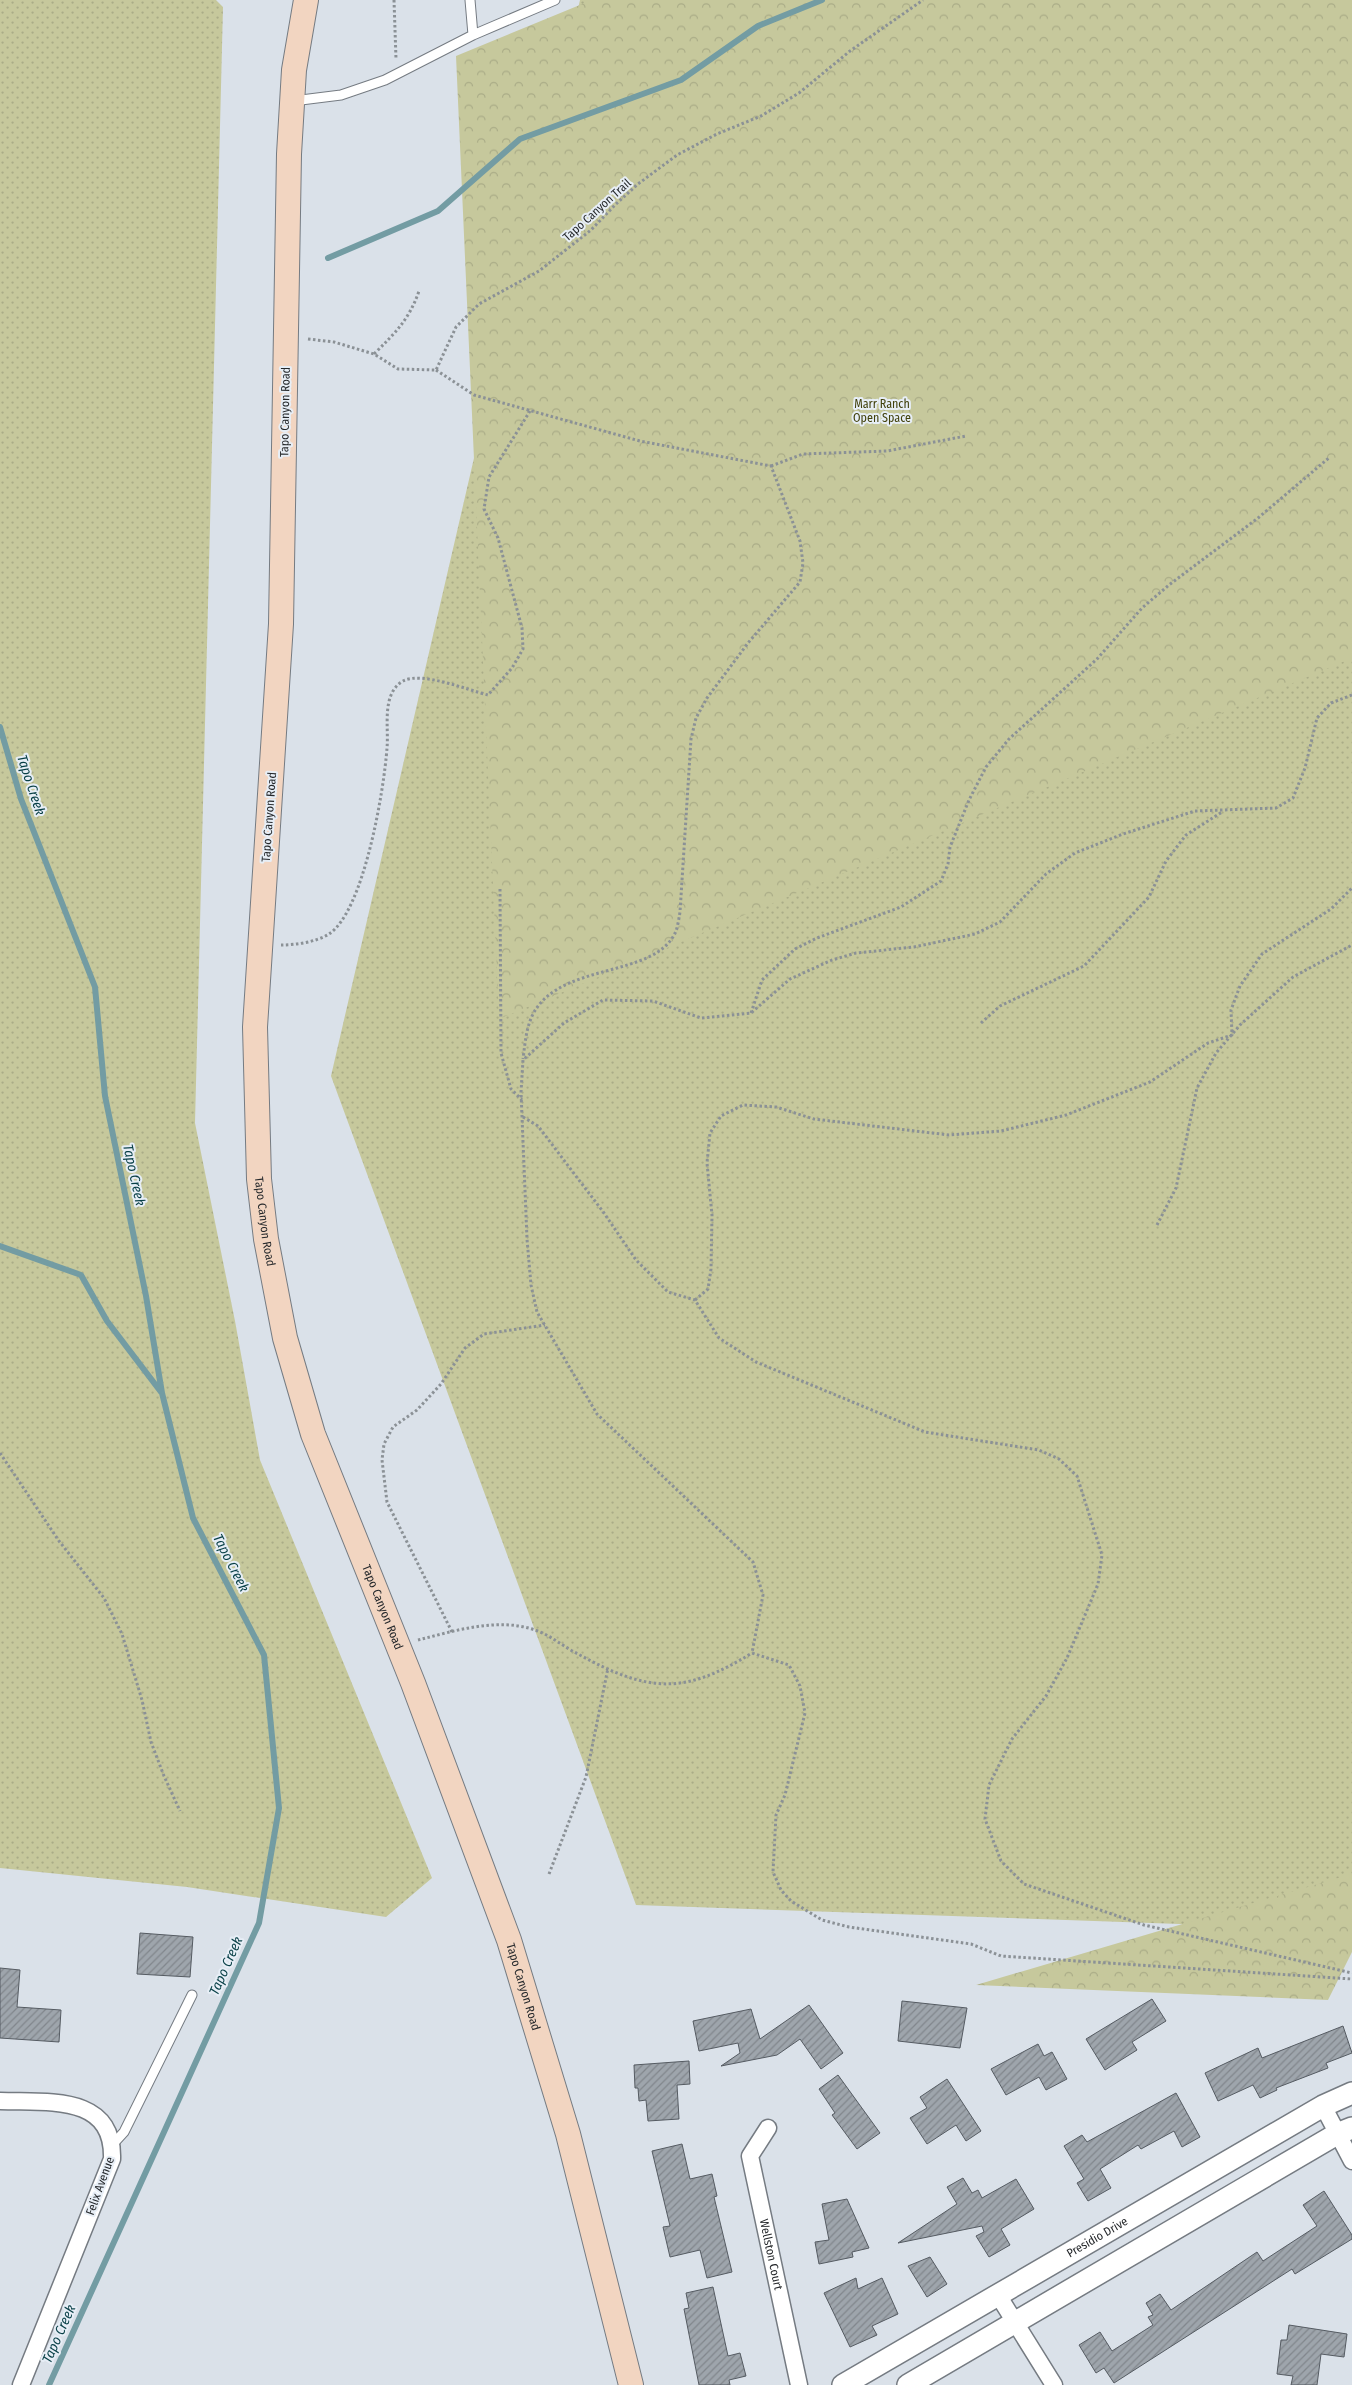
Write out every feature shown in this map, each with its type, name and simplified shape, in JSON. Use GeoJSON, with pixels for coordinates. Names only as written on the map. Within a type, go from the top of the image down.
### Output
{"type":"FeatureCollection","features":[{"type":"Feature","properties":{"kind":"main road","name":"Tapo Canyon Road"},"geometry":{"type":"LineString","coordinates":[[306,0],[294,70],[289,154],[281,624],[256,1027],[259,1179],[266,1239],[285,1338],[313,1434],[398,1645],[509,1940],[568,2134],[631,2385]]}},
{"type":"Feature","properties":{"kind":"street","name":"Presidio Drive"},"geometry":{"type":"LineString","coordinates":[[843,2385],[1322,2106],[1352,2093]]}},
{"type":"Feature","properties":{"kind":"street"},"geometry":{"type":"LineString","coordinates":[[0,2102],[64,2104],[82,2107],[95,2114],[105,2124],[113,2144]]}},
{"type":"Feature","properties":{"kind":"street"},"geometry":{"type":"LineString","coordinates":[[1322,2106],[1345,2131],[1352,2161]]}},
{"type":"Feature","properties":{"kind":"street","name":"Wellston Court"},"geometry":{"type":"LineString","coordinates":[[768,2128],[750,2156],[799,2385]]}},
{"type":"Feature","properties":{"kind":"street"},"geometry":{"type":"LineString","coordinates":[[908,2385],[1345,2131]]}},
{"type":"Feature","properties":{"kind":"street","name":"Felix Avenue"},"geometry":{"type":"LineString","coordinates":[[21,2385],[112,2159],[113,2144]]}},
{"type":"Feature","properties":{"kind":"street"},"geometry":{"type":"LineString","coordinates":[[998,2295],[1054,2385]]}},
{"type":"Feature","properties":{"kind":"lane"},"geometry":{"type":"LineString","coordinates":[[470,0],[473,35]]}},
{"type":"Feature","properties":{"kind":"lane"},"geometry":{"type":"LineString","coordinates":[[292,101],[341,96],[396,74],[473,35],[555,0]]}},
{"type":"Feature","properties":{"kind":"lane","name":"Felix Avenue"},"geometry":{"type":"LineString","coordinates":[[113,2144],[124,2132],[192,1995]]}},
{"type":"Feature","properties":{"kind":"path"},"geometry":{"type":"LineString","coordinates":[[394,0],[396,74]]}},
{"type":"Feature","properties":{"kind":"path","name":"Tapo Canyon Trail"},"geometry":{"type":"LineString","coordinates":[[436,370],[456,326],[479,304],[539,272],[591,230],[638,184],[677,155],[717,134],[761,116],[799,93],[850,51],[923,0]]}},
{"type":"Feature","properties":{"kind":"path"},"geometry":{"type":"LineString","coordinates":[[374,354],[397,331],[412,311],[419,291]]}},
{"type":"Feature","properties":{"kind":"path"},"geometry":{"type":"LineString","coordinates":[[286,339],[327,340],[374,354],[398,369],[436,370],[474,395],[640,441],[771,466],[803,454],[887,451],[966,436]]}},
{"type":"Feature","properties":{"kind":"path"},"geometry":{"type":"LineString","coordinates":[[260,946],[297,945],[329,934],[348,912],[362,878],[384,783],[387,711],[393,692],[403,681],[418,677],[488,694],[512,668],[523,649],[522,628],[498,538],[484,509],[490,477],[530,410]]}},
{"type":"Feature","properties":{"kind":"path"},"geometry":{"type":"LineString","coordinates":[[751,1013],[754,997],[762,980],[795,949],[817,938],[854,926],[901,907],[941,881],[948,864],[950,847],[969,800],[986,768],[1009,739],[1097,660],[1149,602],[1168,585],[1258,518],[1330,457]]}},
{"type":"Feature","properties":{"kind":"path"},"geometry":{"type":"LineString","coordinates":[[398,1645],[452,1632],[500,1624],[535,1630],[580,1656],[633,1679],[661,1686],[686,1684],[724,1670],[752,1653],[763,1595],[753,1562],[597,1414],[537,1312],[531,1285],[522,1100],[526,1034],[534,1013],[549,996],[571,981],[654,955],[676,932],[680,912],[691,740],[696,718],[707,698],[748,643],[800,582],[803,563],[800,541],[771,466]]}},
{"type":"Feature","properties":{"kind":"path"},"geometry":{"type":"LineString","coordinates":[[523,1060],[564,1023],[603,1000],[653,1001],[701,1018],[751,1013],[790,979],[832,960],[856,954],[914,946],[975,934],[1000,922],[1046,874],[1075,853],[1123,834],[1195,811],[1276,808],[1293,798],[1305,768],[1317,718],[1331,703],[1352,695]]}},
{"type":"Feature","properties":{"kind":"path"},"geometry":{"type":"LineString","coordinates":[[981,1023],[1000,1006],[1084,966],[1149,897],[1166,861],[1186,835],[1224,811]]}},
{"type":"Feature","properties":{"kind":"path"},"geometry":{"type":"LineString","coordinates":[[1232,1035],[1231,1010],[1240,986],[1262,954],[1331,909],[1352,888]]}},
{"type":"Feature","properties":{"kind":"path"},"geometry":{"type":"LineString","coordinates":[[500,889],[500,1052],[511,1089],[522,1100]]}},
{"type":"Feature","properties":{"kind":"path"},"geometry":{"type":"LineString","coordinates":[[1157,1225],[1176,1188],[1197,1088],[1216,1053],[1232,1035],[1293,977],[1352,945]]}},
{"type":"Feature","properties":{"kind":"path"},"geometry":{"type":"LineString","coordinates":[[696,1300],[708,1289],[711,1269],[712,1215],[707,1163],[710,1134],[722,1116],[743,1105],[776,1107],[814,1119],[949,1135],[1001,1130],[1066,1115],[1150,1082],[1208,1043],[1232,1035]]}},
{"type":"Feature","properties":{"kind":"path"},"geometry":{"type":"LineString","coordinates":[[522,1117],[538,1126],[604,1213],[636,1260],[668,1292],[696,1300],[718,1338],[756,1362],[926,1432],[1039,1450],[1059,1459],[1076,1476],[1102,1555],[1098,1584],[1067,1658],[1046,1696],[1012,1740],[989,1785],[986,1819],[1001,1861],[1024,1884],[1144,1925],[1352,1973]]}},
{"type":"Feature","properties":{"kind":"path"},"geometry":{"type":"LineString","coordinates":[[452,1632],[387,1502],[382,1460],[384,1444],[393,1426],[416,1410],[441,1384],[465,1348],[484,1334],[545,1325]]}},
{"type":"Feature","properties":{"kind":"path"},"geometry":{"type":"LineString","coordinates":[[0,1453],[59,1541],[104,1598],[122,1634],[142,1700],[151,1742],[180,1811]]}},
{"type":"Feature","properties":{"kind":"path"},"geometry":{"type":"LineString","coordinates":[[752,1653],[789,1665],[800,1686],[805,1713],[785,1795],[776,1815],[773,1872],[781,1890],[791,1901],[822,1920],[850,1927],[971,1944],[1001,1956],[1352,1979]]}},
{"type":"Feature","properties":{"kind":"path"},"geometry":{"type":"LineString","coordinates":[[549,1874],[586,1777],[608,1668]]}},
{"type":"Feature","properties":{"kind":"green space"},"geometry":{"type":"Polygon","coordinates":[[[0,0],[216,0],[223,7],[195,1123],[235,1321],[260,1460],[432,1878],[386,1917],[187,1887],[0,1868],[0,0]]]}},
{"type":"Feature","properties":{"kind":"green space"},"geometry":{"type":"Polygon","coordinates":[[[580,0],[1352,0],[1352,1930],[636,1905],[331,1076],[580,0]]]}},
{"type":"Feature","properties":{"kind":"green space","name":"Marr Ranch Open Space"},"geometry":{"type":"Polygon","coordinates":[[[592,0],[1352,0],[1352,658],[499,1019],[456,56],[592,0]]]}},
{"type":"Feature","properties":{"kind":"green space"},"geometry":{"type":"Polygon","coordinates":[[[1352,1874],[1352,1952],[1328,2000],[976,1985],[1352,1874]]]}},
{"type":"Feature","properties":{"kind":"building"},"geometry":{"type":"Polygon","coordinates":[[[140,1933],[193,1937],[190,1977],[137,1974],[140,1933]]]}},
{"type":"Feature","properties":{"kind":"building"},"geometry":{"type":"Polygon","coordinates":[[[0,1968],[20,1970],[17,2007],[61,2010],[59,2042],[0,2038],[0,1968]]]}},
{"type":"Feature","properties":{"kind":"building"},"geometry":{"type":"Polygon","coordinates":[[[1152,1999],[1166,2021],[1132,2042],[1137,2050],[1105,2070],[1086,2039],[1152,1999]]]}},
{"type":"Feature","properties":{"kind":"building"},"geometry":{"type":"Polygon","coordinates":[[[902,2001],[967,2008],[960,2048],[898,2041],[902,2001]]]}},
{"type":"Feature","properties":{"kind":"building"},"geometry":{"type":"Polygon","coordinates":[[[809,2005],[843,2053],[821,2069],[800,2039],[777,2055],[721,2066],[740,2053],[738,2043],[699,2051],[693,2021],[751,2009],[760,2039],[809,2005]]]}},
{"type":"Feature","properties":{"kind":"building"},"geometry":{"type":"Polygon","coordinates":[[[1343,2026],[1352,2053],[1326,2063],[1328,2068],[1276,2088],[1277,2090],[1260,2098],[1253,2085],[1218,2101],[1205,2073],[1258,2048],[1262,2058],[1343,2026]]]}},
{"type":"Feature","properties":{"kind":"building"},"geometry":{"type":"Polygon","coordinates":[[[1038,2044],[1044,2056],[1052,2052],[1067,2079],[1046,2090],[1039,2077],[1006,2095],[991,2069],[1038,2044]]]}},
{"type":"Feature","properties":{"kind":"building"},"geometry":{"type":"Polygon","coordinates":[[[689,2061],[690,2084],[677,2085],[679,2119],[648,2121],[646,2100],[639,2101],[638,2088],[635,2088],[634,2065],[689,2061]]]}},
{"type":"Feature","properties":{"kind":"building"},"geometry":{"type":"Polygon","coordinates":[[[838,2075],[880,2133],[857,2149],[832,2115],[835,2113],[819,2089],[838,2075]]]}},
{"type":"Feature","properties":{"kind":"building"},"geometry":{"type":"Polygon","coordinates":[[[947,2079],[981,2131],[966,2141],[956,2125],[927,2144],[910,2118],[927,2108],[920,2097],[947,2079]]]}},
{"type":"Feature","properties":{"kind":"building"},"geometry":{"type":"Polygon","coordinates":[[[1176,2093],[1200,2137],[1182,2147],[1174,2131],[1141,2149],[1138,2145],[1100,2169],[1111,2188],[1088,2201],[1077,2183],[1084,2179],[1064,2146],[1082,2135],[1087,2142],[1176,2093]]]}},
{"type":"Feature","properties":{"kind":"building"},"geometry":{"type":"Polygon","coordinates":[[[682,2144],[690,2179],[712,2174],[717,2196],[714,2197],[732,2272],[707,2278],[700,2250],[670,2257],[663,2227],[670,2226],[652,2151],[682,2144]]]}},
{"type":"Feature","properties":{"kind":"building"},"geometry":{"type":"Polygon","coordinates":[[[963,2178],[972,2193],[978,2190],[982,2198],[1016,2179],[1034,2209],[1001,2229],[1010,2245],[989,2257],[976,2236],[984,2232],[982,2226],[898,2243],[957,2204],[947,2187],[963,2178]]]}},
{"type":"Feature","properties":{"kind":"building"},"geometry":{"type":"Polygon","coordinates":[[[1324,2191],[1352,2235],[1352,2239],[1295,2274],[1292,2269],[1114,2383],[1104,2368],[1096,2373],[1079,2345],[1100,2332],[1112,2351],[1153,2325],[1148,2317],[1153,2315],[1146,2303],[1160,2294],[1171,2310],[1257,2252],[1263,2261],[1317,2226],[1303,2205],[1324,2191]]]}},
{"type":"Feature","properties":{"kind":"building"},"geometry":{"type":"Polygon","coordinates":[[[847,2199],[869,2248],[852,2252],[853,2257],[819,2264],[815,2242],[829,2240],[822,2204],[847,2199]]]}},
{"type":"Feature","properties":{"kind":"building"},"geometry":{"type":"Polygon","coordinates":[[[930,2257],[947,2284],[927,2297],[908,2266],[930,2257]]]}},
{"type":"Feature","properties":{"kind":"building"},"geometry":{"type":"Polygon","coordinates":[[[856,2278],[858,2289],[882,2278],[898,2314],[872,2326],[877,2335],[850,2347],[824,2293],[856,2278]]]}},
{"type":"Feature","properties":{"kind":"building"},"geometry":{"type":"Polygon","coordinates":[[[713,2287],[728,2356],[740,2353],[746,2376],[729,2380],[730,2385],[699,2385],[684,2309],[689,2308],[686,2293],[713,2287]]]}},
{"type":"Feature","properties":{"kind":"building"},"geometry":{"type":"Polygon","coordinates":[[[1289,2325],[1347,2334],[1344,2357],[1321,2354],[1317,2385],[1291,2385],[1293,2376],[1277,2374],[1281,2340],[1287,2340],[1289,2325]]]}},
{"type":"Feature","properties":{"kind":"waterway"},"geometry":{"type":"LineString","coordinates":[[328,258],[438,211],[520,139],[681,80],[758,26],[822,0]]}},
{"type":"Feature","properties":{"kind":"waterway","name":"Tapo Creek"},"geometry":{"type":"LineString","coordinates":[[0,727],[21,799],[95,987],[105,1096],[146,1296],[162,1393],[193,1518],[264,1655],[279,1808],[259,1923],[49,2385]]}},
{"type":"Feature","properties":{"kind":"waterway"},"geometry":{"type":"LineString","coordinates":[[0,1246],[81,1275],[107,1321],[161,1392]]}}]}
